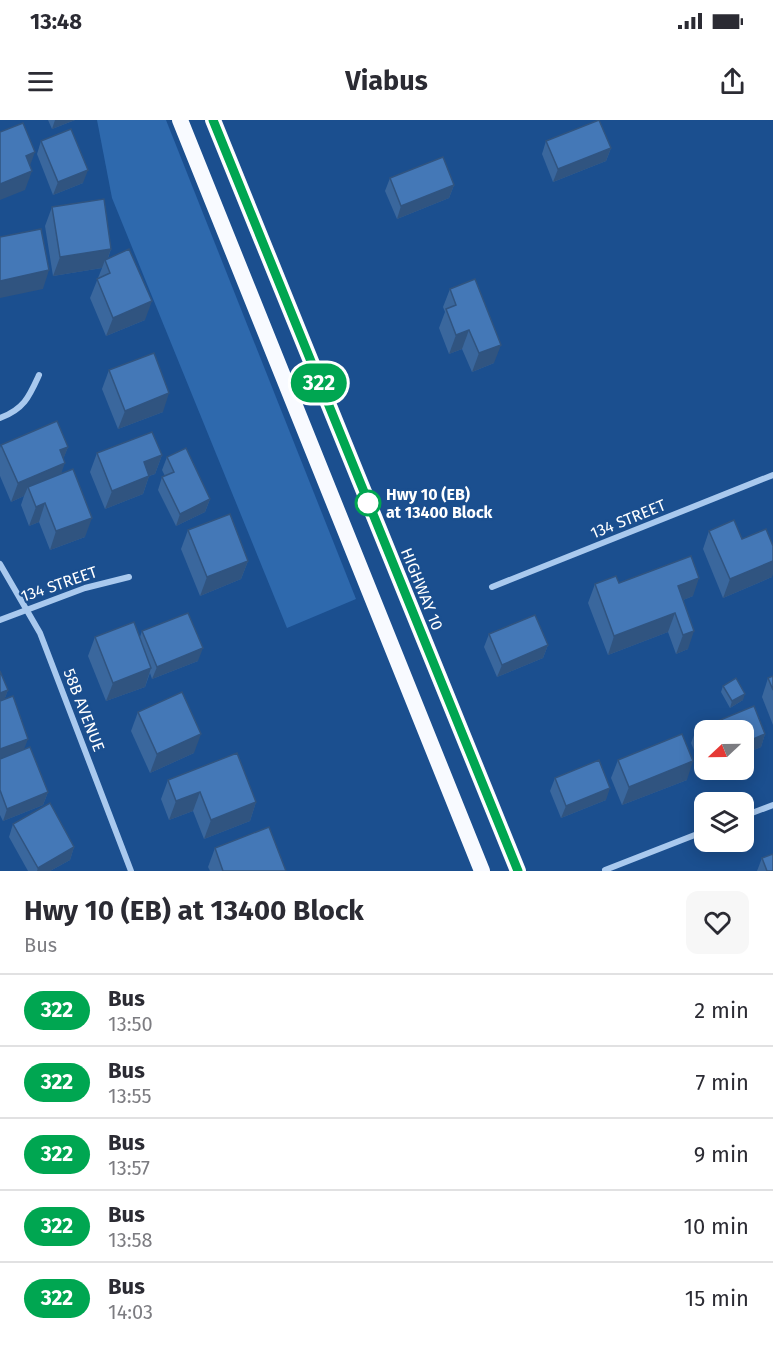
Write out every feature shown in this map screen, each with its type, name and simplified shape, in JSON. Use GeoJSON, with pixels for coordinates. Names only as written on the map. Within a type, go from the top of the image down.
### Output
{"type":"FeatureCollection","features":[{"type":"Feature","properties":{"kind":"highway"},"geometry":{"type":"LineString","coordinates":[[180,120],[482,871]]}},
{"type":"Feature","properties":{"kind":"highway","name":"HIGHWAY 10"},"geometry":{"type":"LineString","coordinates":[[213,120],[518,871]]}},
{"type":"Feature","properties":{"kind":"street"},"geometry":{"type":"LineString","coordinates":[[0,418],[11,414],[23,405],[39,375]]}},
{"type":"Feature","properties":{"kind":"street","name":"134 STREET"},"geometry":{"type":"LineString","coordinates":[[492,587],[773,475]]}},
{"type":"Feature","properties":{"kind":"street","name":"58B AVENUE"},"geometry":{"type":"LineString","coordinates":[[0,564],[40,633],[131,871]]}},
{"type":"Feature","properties":{"kind":"street","name":"134 STREET"},"geometry":{"type":"LineString","coordinates":[[0,620],[85,588],[129,577]]}},
{"type":"Feature","properties":{"kind":"street"},"geometry":{"type":"LineString","coordinates":[[754,812],[773,805]]}},
{"type":"Feature","properties":{"kind":"street"},"geometry":{"type":"LineString","coordinates":[[606,870],[694,835]]}},
{"type":"Feature","properties":{"kind":"shaded area"},"geometry":{"type":"Polygon","coordinates":[[[97,120],[166,120],[356,599],[287,628],[112,198],[97,120]]]}},
{"type":"Feature","properties":{"kind":"building"},"geometry":{"type":"Polygon","coordinates":[[[599,120],[611,148],[558,169],[546,141],[599,120]]]}},
{"type":"Feature","properties":{"kind":"building"},"geometry":{"type":"Polygon","coordinates":[[[23,123],[35,152],[26,156],[32,171],[0,184],[0,132],[23,123]]]}},
{"type":"Feature","properties":{"kind":"building"},"geometry":{"type":"Polygon","coordinates":[[[71,129],[88,170],[58,182],[41,141],[71,129]]]}},
{"type":"Feature","properties":{"kind":"building"},"geometry":{"type":"Polygon","coordinates":[[[443,157],[454,185],[401,206],[390,178],[443,157]]]}},
{"type":"Feature","properties":{"kind":"building"},"geometry":{"type":"Polygon","coordinates":[[[104,199],[111,249],[60,257],[52,207],[104,199]]]}},
{"type":"Feature","properties":{"kind":"building"},"geometry":{"type":"Polygon","coordinates":[[[41,229],[49,270],[0,281],[0,237],[41,229]]]}},
{"type":"Feature","properties":{"kind":"building"},"geometry":{"type":"Polygon","coordinates":[[[129,249],[152,301],[113,318],[97,279],[110,273],[105,260],[129,249]]]}},
{"type":"Feature","properties":{"kind":"building"},"geometry":{"type":"Polygon","coordinates":[[[475,279],[501,345],[479,353],[469,330],[456,335],[446,309],[456,305],[450,289],[475,279]]]}},
{"type":"Feature","properties":{"kind":"building"},"geometry":{"type":"Polygon","coordinates":[[[154,353],[169,393],[125,411],[109,370],[154,353]]]}},
{"type":"Feature","properties":{"kind":"building"},"geometry":{"type":"Polygon","coordinates":[[[57,421],[68,447],[60,450],[65,463],[18,483],[1,445],[57,421]]]}},
{"type":"Feature","properties":{"kind":"building"},"geometry":{"type":"Polygon","coordinates":[[[152,432],[162,455],[144,462],[149,476],[112,491],[97,453],[152,432]]]}},
{"type":"Feature","properties":{"kind":"building"},"geometry":{"type":"Polygon","coordinates":[[[186,448],[210,499],[180,514],[162,477],[174,472],[167,457],[186,448]]]}},
{"type":"Feature","properties":{"kind":"building"},"geometry":{"type":"Polygon","coordinates":[[[73,469],[92,518],[56,531],[45,503],[36,507],[28,487],[73,469]]]}},
{"type":"Feature","properties":{"kind":"building"},"geometry":{"type":"Polygon","coordinates":[[[230,514],[248,561],[207,577],[188,530],[230,514]]]}},
{"type":"Feature","properties":{"kind":"building"},"geometry":{"type":"Polygon","coordinates":[[[734,520],[742,539],[766,529],[773,546],[773,561],[730,579],[709,531],[734,520]]]}},
{"type":"Feature","properties":{"kind":"building"},"geometry":{"type":"Polygon","coordinates":[[[691,556],[699,578],[678,586],[694,631],[683,635],[675,613],[614,636],[595,584],[616,576],[619,583],[691,556]]]}},
{"type":"Feature","properties":{"kind":"building"},"geometry":{"type":"Polygon","coordinates":[[[188,613],[203,648],[157,667],[142,631],[188,613]]]}},
{"type":"Feature","properties":{"kind":"building"},"geometry":{"type":"Polygon","coordinates":[[[535,615],[548,645],[502,665],[489,634],[535,615]]]}},
{"type":"Feature","properties":{"kind":"building"},"geometry":{"type":"Polygon","coordinates":[[[134,622],[151,668],[113,683],[95,637],[134,622]]]}},
{"type":"Feature","properties":{"kind":"building"},"geometry":{"type":"Polygon","coordinates":[[[0,671],[8,690],[0,693],[0,671]]]}},
{"type":"Feature","properties":{"kind":"building"},"geometry":{"type":"Polygon","coordinates":[[[773,676],[773,690],[768,678],[773,676]]]}},
{"type":"Feature","properties":{"kind":"building"},"geometry":{"type":"Polygon","coordinates":[[[736,678],[745,694],[732,701],[723,686],[736,678]]]}},
{"type":"Feature","properties":{"kind":"building"},"geometry":{"type":"Polygon","coordinates":[[[182,692],[201,734],[157,754],[138,712],[182,692]]]}},
{"type":"Feature","properties":{"kind":"building"},"geometry":{"type":"Polygon","coordinates":[[[13,696],[28,739],[0,749],[0,701],[13,696]]]}},
{"type":"Feature","properties":{"kind":"building"},"geometry":{"type":"Polygon","coordinates":[[[754,706],[765,734],[754,739],[754,720],[720,720],[754,706]]]}},
{"type":"Feature","properties":{"kind":"building"},"geometry":{"type":"Polygon","coordinates":[[[682,734],[693,761],[629,787],[618,760],[682,734]]]}},
{"type":"Feature","properties":{"kind":"building"},"geometry":{"type":"Polygon","coordinates":[[[30,747],[48,792],[7,809],[0,790],[0,759],[30,747]]]}},
{"type":"Feature","properties":{"kind":"building"},"geometry":{"type":"Polygon","coordinates":[[[237,753],[256,802],[211,820],[200,792],[176,801],[168,780],[237,753]]]}},
{"type":"Feature","properties":{"kind":"building"},"geometry":{"type":"Polygon","coordinates":[[[599,760],[610,788],[566,806],[555,778],[599,760]]]}},
{"type":"Feature","properties":{"kind":"building"},"geometry":{"type":"Polygon","coordinates":[[[50,803],[74,847],[38,868],[13,824],[50,803]]]}},
{"type":"Feature","properties":{"kind":"building"},"geometry":{"type":"Polygon","coordinates":[[[269,827],[286,871],[223,871],[215,848],[269,827]]]}},
{"type":"Feature","properties":{"kind":"building"},"geometry":{"type":"Polygon","coordinates":[[[773,854],[773,871],[767,871],[762,858],[773,854]]]}},
{"type":"Feature","properties":{"kind":"bus line","name":"322"},"geometry":{"type":"LineString","coordinates":[[213,120],[518,871]]}},
{"type":"Feature","properties":{"kind":"place","name":"Hwy 10 (EB) at 13400 Block"},"geometry":{"type":"Point","coordinates":[368,503]}}]}
